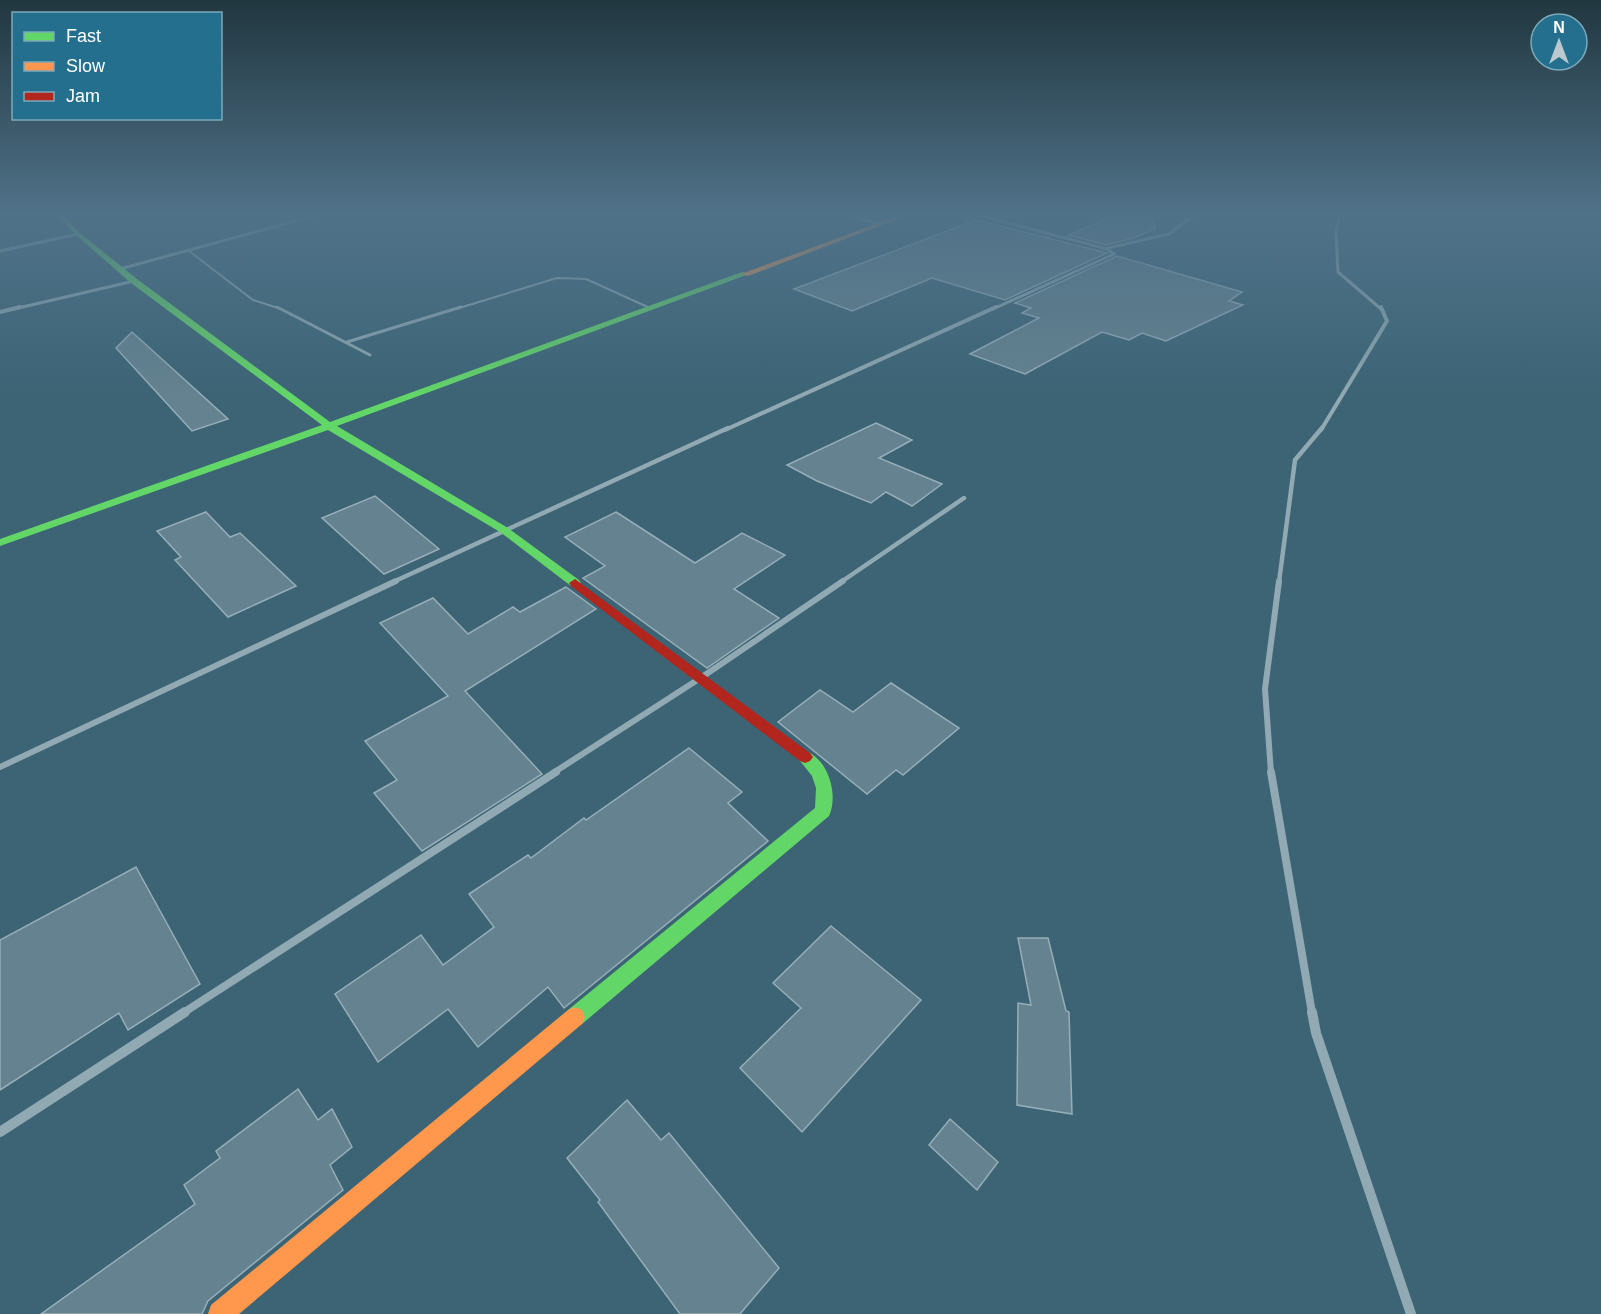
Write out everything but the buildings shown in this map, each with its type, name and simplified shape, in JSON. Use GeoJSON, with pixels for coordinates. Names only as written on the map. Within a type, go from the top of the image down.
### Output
{"type":"FeatureCollection","features":[{"type":"Feature","properties":{"kind":"street"},"geometry":{"type":"LineString","coordinates":[[125,273],[329,426],[504,530],[702,677],[814,764],[825,783],[823,811],[220,1314]]}},
{"type":"Feature","properties":{"kind":"street"},"geometry":{"type":"LineString","coordinates":[[0,543],[329,426],[744,273]]}},
{"type":"Feature","properties":{"kind":"street"},"geometry":{"type":"LineString","coordinates":[[0,767],[504,530],[1071,273]]}},
{"type":"Feature","properties":{"kind":"street"},"geometry":{"type":"LineString","coordinates":[[1340,273],[1380,306],[1387,321],[1316,438],[1295,460],[1265,689],[1266,711],[1272,787],[1316,1033],[1411,1314]]}},
{"type":"Feature","properties":{"kind":"street"},"geometry":{"type":"LineString","coordinates":[[0,312],[134,281]]}},
{"type":"Feature","properties":{"kind":"street"},"geometry":{"type":"LineString","coordinates":[[0,1132],[702,677],[964,498]]}},
{"type":"Feature","properties":{"kind":"lane"},"geometry":{"type":"LineString","coordinates":[[218,273],[253,300],[282,309],[370,354]]}},
{"type":"Feature","properties":{"kind":"lane"},"geometry":{"type":"LineString","coordinates":[[347,342],[557,278],[586,279],[650,308]]}},
{"type":"Feature","properties":{"kind":"traffic: fast"},"geometry":{"type":"LineString","coordinates":[[125,273],[329,426],[504,530],[575,583]]}},
{"type":"Feature","properties":{"kind":"traffic: fast"},"geometry":{"type":"LineString","coordinates":[[0,543],[745,274]]}},
{"type":"Feature","properties":{"kind":"traffic: fast"},"geometry":{"type":"LineString","coordinates":[[575,1017],[823,811],[822,781],[817,769],[805,757]]}},
{"type":"Feature","properties":{"kind":"traffic: slow"},"geometry":{"type":"LineString","coordinates":[[220,1314],[575,1017]]}},
{"type":"Feature","properties":{"kind":"traffic: jam"},"geometry":{"type":"LineString","coordinates":[[575,583],[805,757]]}}]}
